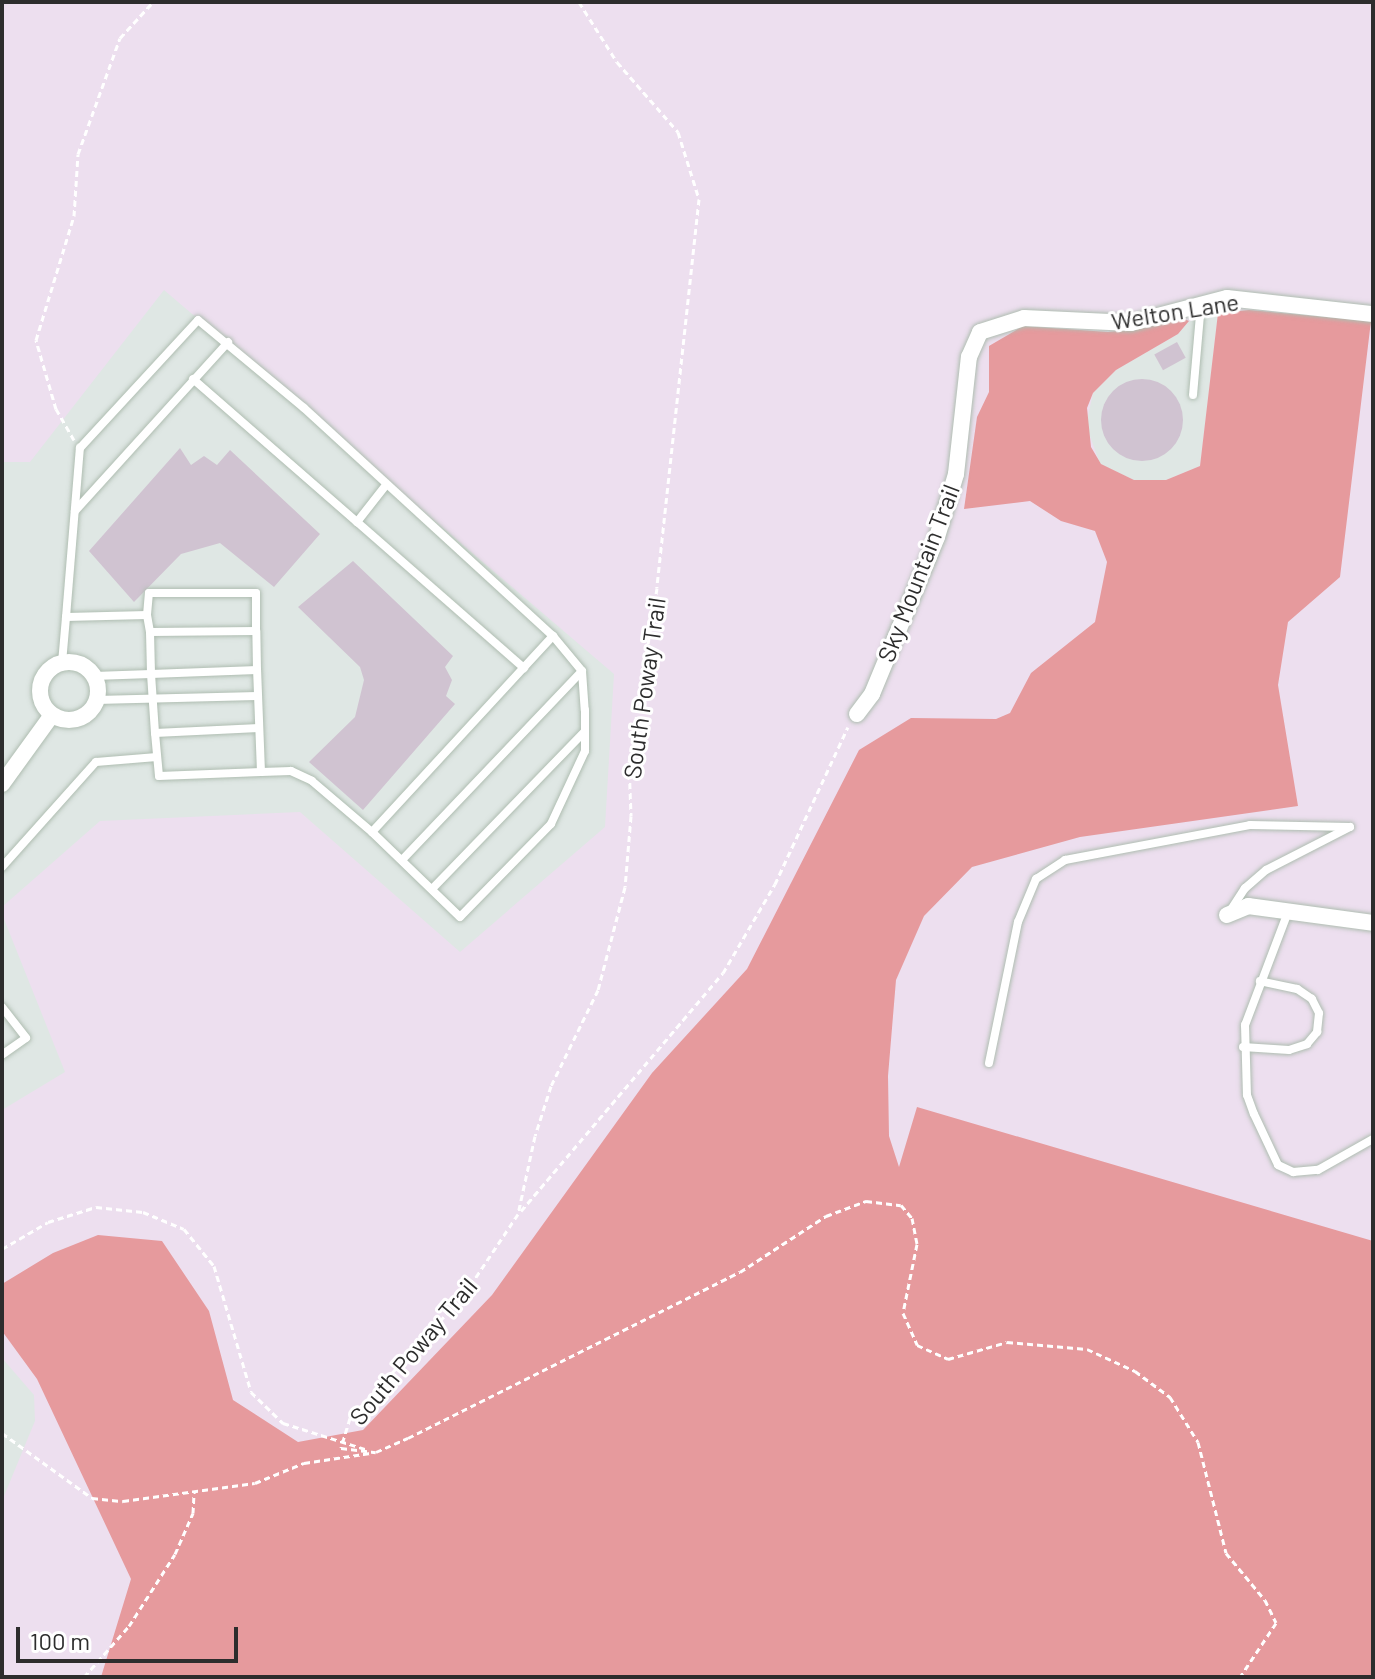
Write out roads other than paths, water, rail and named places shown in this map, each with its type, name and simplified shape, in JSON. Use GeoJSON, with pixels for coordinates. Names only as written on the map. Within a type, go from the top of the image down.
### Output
{"type":"FeatureCollection","features":[{"type":"Feature","properties":{"kind":"street","name":"Welton Lane"},"geometry":{"type":"LineString","coordinates":[[980,332],[1013,318],[1131,323],[1227,298],[1373,314]]}},
{"type":"Feature","properties":{"kind":"street","name":"Sky Mountain Trail"},"geometry":{"type":"LineString","coordinates":[[853,719],[872,694],[937,537],[956,474],[969,357],[980,332]]}},
{"type":"Feature","properties":{"kind":"street"},"geometry":{"type":"LineString","coordinates":[[62,663],[80,664],[94,676],[96,700],[78,718],[52,715],[41,699],[42,681],[62,663]]}},
{"type":"Feature","properties":{"kind":"street"},"geometry":{"type":"LineString","coordinates":[[2,784],[52,715]]}},
{"type":"Feature","properties":{"kind":"street"},"geometry":{"type":"LineString","coordinates":[[1227,915],[1248,906],[1373,923]]}},
{"type":"Feature","properties":{"kind":"lane"},"geometry":{"type":"LineString","coordinates":[[1193,395],[1201,303]]}},
{"type":"Feature","properties":{"kind":"lane"},"geometry":{"type":"LineString","coordinates":[[62,663],[80,448],[198,320],[228,342],[553,636],[582,671],[585,751],[572,789],[551,824],[460,917],[372,832],[312,781],[291,771],[159,776],[147,615],[149,593],[256,593],[261,772]]}},
{"type":"Feature","properties":{"kind":"lane"},"geometry":{"type":"LineString","coordinates":[[75,511],[228,342]]}},
{"type":"Feature","properties":{"kind":"lane"},"geometry":{"type":"LineString","coordinates":[[193,379],[524,668]]}},
{"type":"Feature","properties":{"kind":"lane"},"geometry":{"type":"LineString","coordinates":[[357,522],[386,485]]}},
{"type":"Feature","properties":{"kind":"lane"},"geometry":{"type":"LineString","coordinates":[[66,617],[147,615]]}},
{"type":"Feature","properties":{"kind":"lane"},"geometry":{"type":"LineString","coordinates":[[150,632],[256,631]]}},
{"type":"Feature","properties":{"kind":"lane"},"geometry":{"type":"LineString","coordinates":[[372,832],[553,636]]}},
{"type":"Feature","properties":{"kind":"lane"},"geometry":{"type":"LineString","coordinates":[[94,676],[257,670]]}},
{"type":"Feature","properties":{"kind":"lane"},"geometry":{"type":"LineString","coordinates":[[402,860],[582,671]]}},
{"type":"Feature","properties":{"kind":"lane"},"geometry":{"type":"LineString","coordinates":[[96,700],[257,696]]}},
{"type":"Feature","properties":{"kind":"lane"},"geometry":{"type":"LineString","coordinates":[[155,733],[259,728]]}},
{"type":"Feature","properties":{"kind":"lane"},"geometry":{"type":"LineString","coordinates":[[432,889],[585,731]]}},
{"type":"Feature","properties":{"kind":"lane"},"geometry":{"type":"LineString","coordinates":[[2,867],[96,762],[157,757]]}},
{"type":"Feature","properties":{"kind":"lane"},"geometry":{"type":"LineString","coordinates":[[989,1063],[1018,922],[1036,879],[1065,860],[1250,825],[1350,827],[1266,870],[1245,888],[1227,915]]}},
{"type":"Feature","properties":{"kind":"lane"},"geometry":{"type":"LineString","coordinates":[[1288,912],[1245,1025],[1243,1047],[1247,1095],[1278,1165],[1293,1172],[1318,1170],[1373,1139]]}},
{"type":"Feature","properties":{"kind":"lane"},"geometry":{"type":"LineString","coordinates":[[1243,1047],[1289,1050],[1307,1044],[1317,1032],[1319,1013],[1312,999],[1297,989],[1260,981]]}},
{"type":"Feature","properties":{"kind":"lane"},"geometry":{"type":"LineString","coordinates":[[2,1007],[26,1038],[2,1055]]}}]}
